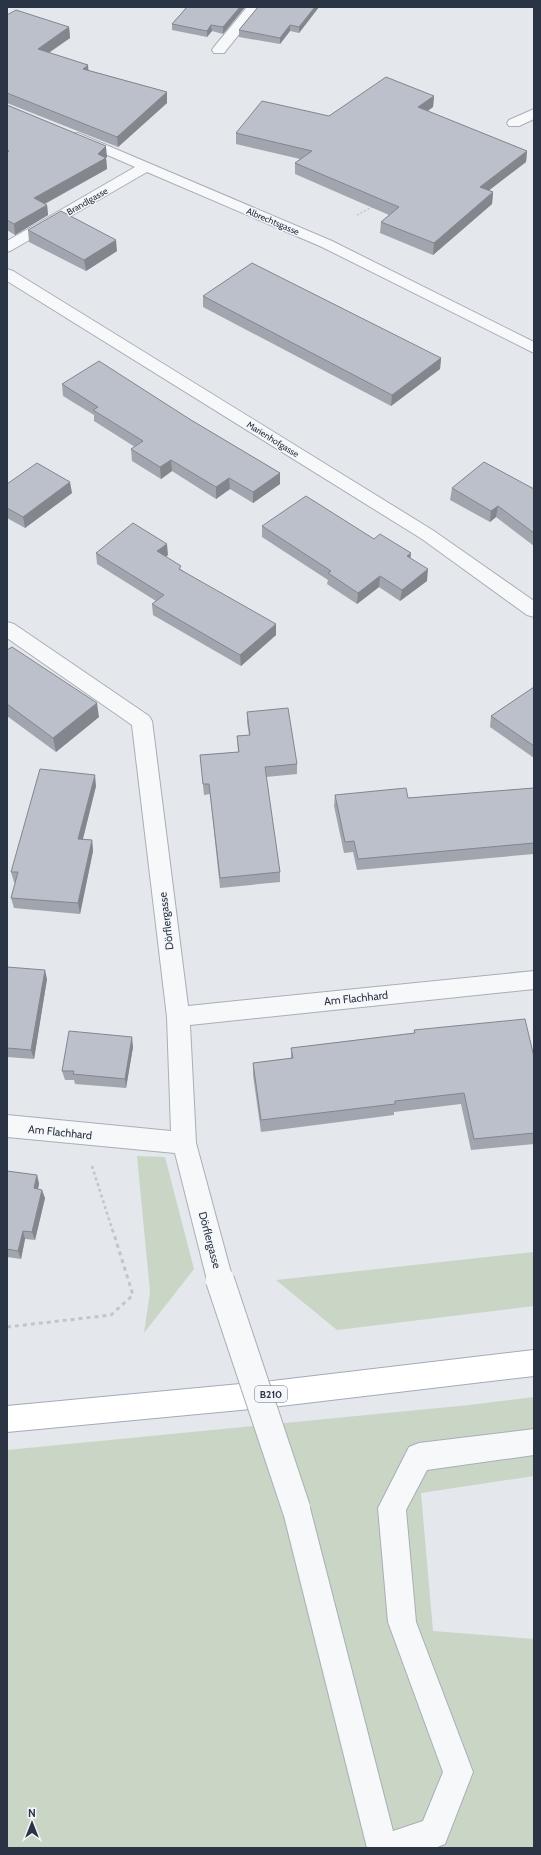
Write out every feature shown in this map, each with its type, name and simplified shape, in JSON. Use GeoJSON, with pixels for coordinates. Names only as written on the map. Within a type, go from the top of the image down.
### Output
{"type":"FeatureCollection","features":[{"type":"Feature","properties":{"kind":"main road","name":"B210"},"geometry":{"type":"LineString","coordinates":[[7,1419],[272,1394],[534,1363]]}},
{"type":"Feature","properties":{"kind":"street"},"geometry":{"type":"LineString","coordinates":[[219,50],[254,7]]}},
{"type":"Feature","properties":{"kind":"street"},"geometry":{"type":"LineString","coordinates":[[514,123],[534,113]]}},
{"type":"Feature","properties":{"kind":"street","name":"Albrechtsgasse"},"geometry":{"type":"LineString","coordinates":[[66,132],[327,244],[534,348]]}},
{"type":"Feature","properties":{"kind":"street","name":"Brandlgasse"},"geometry":{"type":"LineString","coordinates":[[7,247],[147,166]]}},
{"type":"Feature","properties":{"kind":"street","name":"Marienhofgasse"},"geometry":{"type":"LineString","coordinates":[[7,274],[428,534],[534,610]]}},
{"type":"Feature","properties":{"kind":"street","name":"Dörflergasse"},"geometry":{"type":"LineString","coordinates":[[7,629],[142,721],[178,1017],[184,1144],[220,1280],[296,1508],[382,1848]]}},
{"type":"Feature","properties":{"kind":"street","name":"Am Flachhard"},"geometry":{"type":"LineString","coordinates":[[178,1017],[534,980]]}},
{"type":"Feature","properties":{"kind":"street","name":"Am Flachhard"},"geometry":{"type":"LineString","coordinates":[[7,1126],[82,1135],[184,1144]]}},
{"type":"Feature","properties":{"kind":"street"},"geometry":{"type":"LineString","coordinates":[[387,1848],[434,1833],[458,1772],[402,1622],[392,1508],[419,1457],[534,1442]]}},
{"type":"Feature","properties":{"kind":"path"},"geometry":{"type":"LineString","coordinates":[[357,215],[376,204]]}},
{"type":"Feature","properties":{"kind":"path"},"geometry":{"type":"LineString","coordinates":[[7,1327],[111,1315],[133,1294],[82,1135]]}},
{"type":"Feature","properties":{"kind":"green space"},"geometry":{"type":"Polygon","coordinates":[[[137,1156],[165,1157],[194,1269],[144,1333],[150,1292],[137,1156]]]}},
{"type":"Feature","properties":{"kind":"green space"},"geometry":{"type":"Polygon","coordinates":[[[534,1252],[534,1306],[337,1330],[276,1280],[534,1252]]]}},
{"type":"Feature","properties":{"kind":"green space"},"geometry":{"type":"Polygon","coordinates":[[[534,1397],[534,1476],[421,1493],[433,1631],[534,1639],[534,1848],[7,1848],[7,1450],[469,1405],[534,1397]]]}},
{"type":"Feature","properties":{"kind":"building"},"geometry":{"type":"Polygon","coordinates":[[[187,7],[240,7],[223,27],[211,25],[207,31],[172,24],[187,7]]]}},
{"type":"Feature","properties":{"kind":"building"},"geometry":{"type":"Polygon","coordinates":[[[258,7],[315,7],[299,27],[290,25],[280,38],[239,30],[258,7]]]}},
{"type":"Feature","properties":{"kind":"building"},"geometry":{"type":"Polygon","coordinates":[[[16,10],[69,27],[38,49],[88,65],[83,69],[167,92],[117,137],[7,93],[7,15],[16,10]]]}},
{"type":"Feature","properties":{"kind":"building"},"geometry":{"type":"Polygon","coordinates":[[[386,77],[434,96],[418,107],[527,151],[480,187],[493,192],[434,243],[381,222],[399,207],[295,163],[312,151],[236,133],[262,101],[329,116],[386,77]]]}},
{"type":"Feature","properties":{"kind":"building"},"geometry":{"type":"Polygon","coordinates":[[[7,105],[106,146],[98,154],[106,158],[34,198],[47,205],[14,224],[7,220],[7,152],[9,151],[7,150],[7,105]]]}},
{"type":"Feature","properties":{"kind":"building"},"geometry":{"type":"Polygon","coordinates":[[[61,211],[116,240],[84,260],[28,230],[61,211]]]}},
{"type":"Feature","properties":{"kind":"building"},"geometry":{"type":"Polygon","coordinates":[[[252,263],[441,358],[392,395],[203,296],[252,263]]]}},
{"type":"Feature","properties":{"kind":"building"},"geometry":{"type":"Polygon","coordinates":[[[99,361],[191,420],[280,473],[253,492],[229,478],[216,487],[171,460],[160,467],[131,449],[143,441],[93,410],[98,407],[62,384],[99,361]]]}},
{"type":"Feature","properties":{"kind":"building"},"geometry":{"type":"Polygon","coordinates":[[[484,462],[534,489],[534,533],[498,506],[491,511],[452,488],[484,462]]]}},
{"type":"Feature","properties":{"kind":"building"},"geometry":{"type":"Polygon","coordinates":[[[37,463],[70,482],[23,517],[7,508],[7,484],[37,463]]]}},
{"type":"Feature","properties":{"kind":"building"},"geometry":{"type":"Polygon","coordinates":[[[306,496],[374,539],[380,534],[411,553],[407,556],[428,569],[402,590],[380,576],[358,593],[328,573],[331,571],[262,526],[306,496]]]}},
{"type":"Feature","properties":{"kind":"building"},"geometry":{"type":"Polygon","coordinates":[[[133,523],[167,544],[157,551],[181,566],[179,569],[276,624],[240,655],[152,604],[164,595],[96,553],[133,523]]]}},
{"type":"Feature","properties":{"kind":"building"},"geometry":{"type":"Polygon","coordinates":[[[12,647],[97,703],[53,738],[7,704],[7,650],[12,647]]]}},
{"type":"Feature","properties":{"kind":"building"},"geometry":{"type":"Polygon","coordinates":[[[534,687],[534,746],[491,716],[534,687]]]}},
{"type":"Feature","properties":{"kind":"building"},"geometry":{"type":"Polygon","coordinates":[[[288,708],[297,764],[265,767],[280,872],[220,878],[209,784],[203,784],[200,755],[239,752],[237,736],[250,735],[247,712],[288,708]]]}},
{"type":"Feature","properties":{"kind":"building"},"geometry":{"type":"Polygon","coordinates":[[[40,769],[95,775],[78,839],[92,840],[78,903],[11,898],[18,872],[11,872],[40,769]]]}},
{"type":"Feature","properties":{"kind":"building"},"geometry":{"type":"Polygon","coordinates":[[[406,788],[408,798],[534,788],[534,843],[358,859],[354,841],[345,842],[335,795],[406,788]]]}},
{"type":"Feature","properties":{"kind":"building"},"geometry":{"type":"Polygon","coordinates":[[[7,967],[45,970],[31,1050],[7,1048],[7,967]]]}},
{"type":"Feature","properties":{"kind":"building"},"geometry":{"type":"Polygon","coordinates":[[[525,1019],[534,1057],[534,1133],[474,1139],[464,1093],[395,1101],[395,1104],[261,1120],[253,1063],[293,1058],[291,1048],[415,1033],[414,1030],[525,1019]]]}},
{"type":"Feature","properties":{"kind":"building"},"geometry":{"type":"Polygon","coordinates":[[[69,1031],[132,1037],[125,1079],[73,1074],[74,1071],[62,1071],[69,1031]]]}},
{"type":"Feature","properties":{"kind":"building"},"geometry":{"type":"Polygon","coordinates":[[[7,1171],[37,1175],[34,1188],[42,1190],[32,1232],[23,1231],[18,1251],[7,1249],[7,1171]]]}}]}
